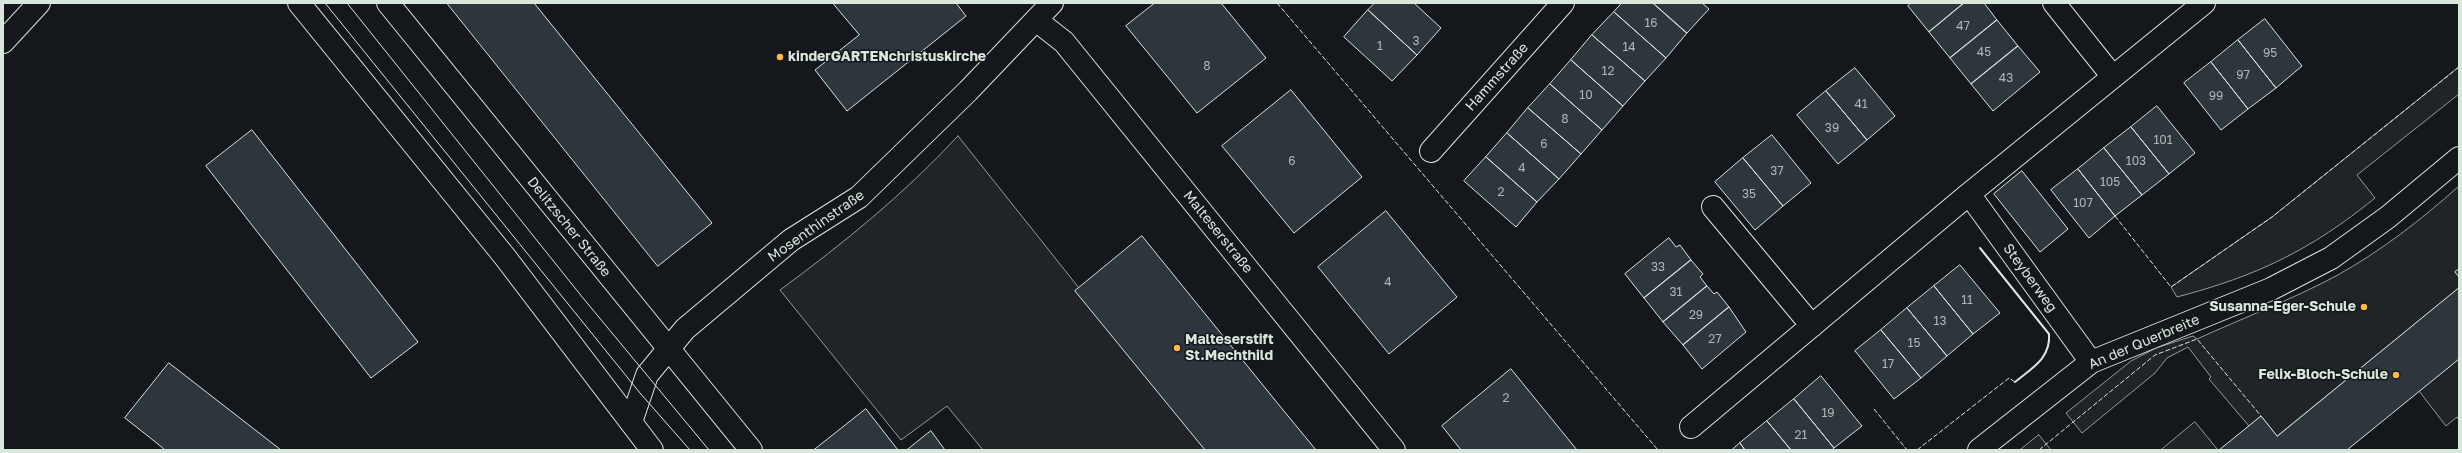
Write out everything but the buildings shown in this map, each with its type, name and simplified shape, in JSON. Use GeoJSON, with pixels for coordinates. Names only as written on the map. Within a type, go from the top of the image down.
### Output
{"type":"FeatureCollection","features":[{"type":"Feature","properties":{"kind":"street"},"geometry":{"type":"LineString","coordinates":[[3,42],[40,3]]}},
{"type":"Feature","properties":{"kind":"street"},"geometry":{"type":"LineString","coordinates":[[299,3],[505,257],[652,450]]}},
{"type":"Feature","properties":{"kind":"street","name":"Delitzscher Straße"},"geometry":{"type":"LineString","coordinates":[[388,3],[751,450]]}},
{"type":"Feature","properties":{"kind":"street","name":"Mosenthinstraße"},"geometry":{"type":"LineString","coordinates":[[630,422],[646,376],[685,329],[791,240],[859,197],[968,91],[1052,3]]}},
{"type":"Feature","properties":{"kind":"street","name":"Hammstraße"},"geometry":{"type":"LineString","coordinates":[[1431,151],[1563,3]]}},
{"type":"Feature","properties":{"kind":"street"},"geometry":{"type":"LineString","coordinates":[[2054,3],[2113,77]]}},
{"type":"Feature","properties":{"kind":"street"},"geometry":{"type":"LineString","coordinates":[[1691,427],[1969,194],[2204,3]]}},
{"type":"Feature","properties":{"kind":"street","name":"Malteserstraße"},"geometry":{"type":"LineString","coordinates":[[1036,20],[1064,42],[1394,450]]}},
{"type":"Feature","properties":{"kind":"street","name":"An der Querbreite"},"geometry":{"type":"LineString","coordinates":[[1979,450],[2091,362],[2270,289],[2331,258],[2388,217],[2459,158]]}},
{"type":"Feature","properties":{"kind":"street","name":"Steyberweg"},"geometry":{"type":"LineString","coordinates":[[1969,194],[2091,362]]}},
{"type":"Feature","properties":{"kind":"street"},"geometry":{"type":"LineString","coordinates":[[1713,207],[1812,326]]}},
{"type":"Feature","properties":{"kind":"shaded area"},"geometry":{"type":"Polygon","coordinates":[[[2459,67],[2459,94],[2357,175],[2375,198],[2328,232],[2305,247],[2282,259],[2233,280],[2177,297],[2171,287],[2272,217],[2459,67]]]}},
{"type":"Feature","properties":{"kind":"shaded area"},"geometry":{"type":"Polygon","coordinates":[[[958,136],[1208,450],[983,450],[947,406],[901,440],[780,290],[850,236],[895,198],[958,136]]]}},
{"type":"Feature","properties":{"kind":"shaded area"},"geometry":{"type":"Polygon","coordinates":[[[2459,186],[2459,288],[2277,436],[2261,416],[2249,426],[2209,379],[2211,377],[2188,347],[2167,358],[2155,373],[2082,433],[2066,413],[2131,361],[2156,348],[2193,336],[2197,339],[2284,301],[2336,276],[2369,256],[2400,234],[2459,186]]]}},
{"type":"Feature","properties":{"kind":"shaded area"},"geometry":{"type":"Polygon","coordinates":[[[2459,359],[2459,420],[2457,417],[2446,426],[2419,391],[2459,359]]]}},
{"type":"Feature","properties":{"kind":"shaded area"},"geometry":{"type":"Polygon","coordinates":[[[2195,422],[2218,450],[2161,450],[2195,422]]]}},
{"type":"Feature","properties":{"kind":"shaded area"},"geometry":{"type":"Polygon","coordinates":[[[2039,435],[2051,450],[2020,450],[2039,435]]]}},
{"type":"Feature","properties":{"kind":"tram line"},"geometry":{"type":"LineString","coordinates":[[325,3],[640,393],[690,450]]}},
{"type":"Feature","properties":{"kind":"tram line"},"geometry":{"type":"LineString","coordinates":[[347,3],[583,298],[709,450]]}},
{"type":"Feature","properties":{"kind":"fence"},"geometry":{"type":"LineString","coordinates":[[1277,3],[1658,450]]}},
{"type":"Feature","properties":{"kind":"fence"},"geometry":{"type":"LineString","coordinates":[[2115,216],[2171,287],[2272,217],[2459,67]]}},
{"type":"Feature","properties":{"kind":"fence"},"geometry":{"type":"LineString","coordinates":[[2039,450],[2155,355],[2197,339],[2261,416]]}},
{"type":"Feature","properties":{"kind":"fence"},"geometry":{"type":"LineString","coordinates":[[1917,450],[2009,378],[2015,382]]}},
{"type":"Feature","properties":{"kind":"fence"},"geometry":{"type":"LineString","coordinates":[[1874,409],[1907,450]]}},
{"type":"Feature","properties":{"kind":"wall"},"geometry":{"type":"LineString","coordinates":[[1980,248],[2049,334],[2049,342],[2044,356],[2034,367],[2015,382]]}},
{"type":"Feature","properties":{"kind":"place","name":"kinderGARTENchristuskirche"},"geometry":{"type":"Point","coordinates":[780,57]}},
{"type":"Feature","properties":{"kind":"place","name":"Susanna-Eger-Schule"},"geometry":{"type":"Point","coordinates":[2364,307]}},
{"type":"Feature","properties":{"kind":"place","name":"Malteserstift St.Mechthild"},"geometry":{"type":"Point","coordinates":[1177,348]}},
{"type":"Feature","properties":{"kind":"place","name":"Felix-Bloch-Schule"},"geometry":{"type":"Point","coordinates":[2396,375]}}]}
